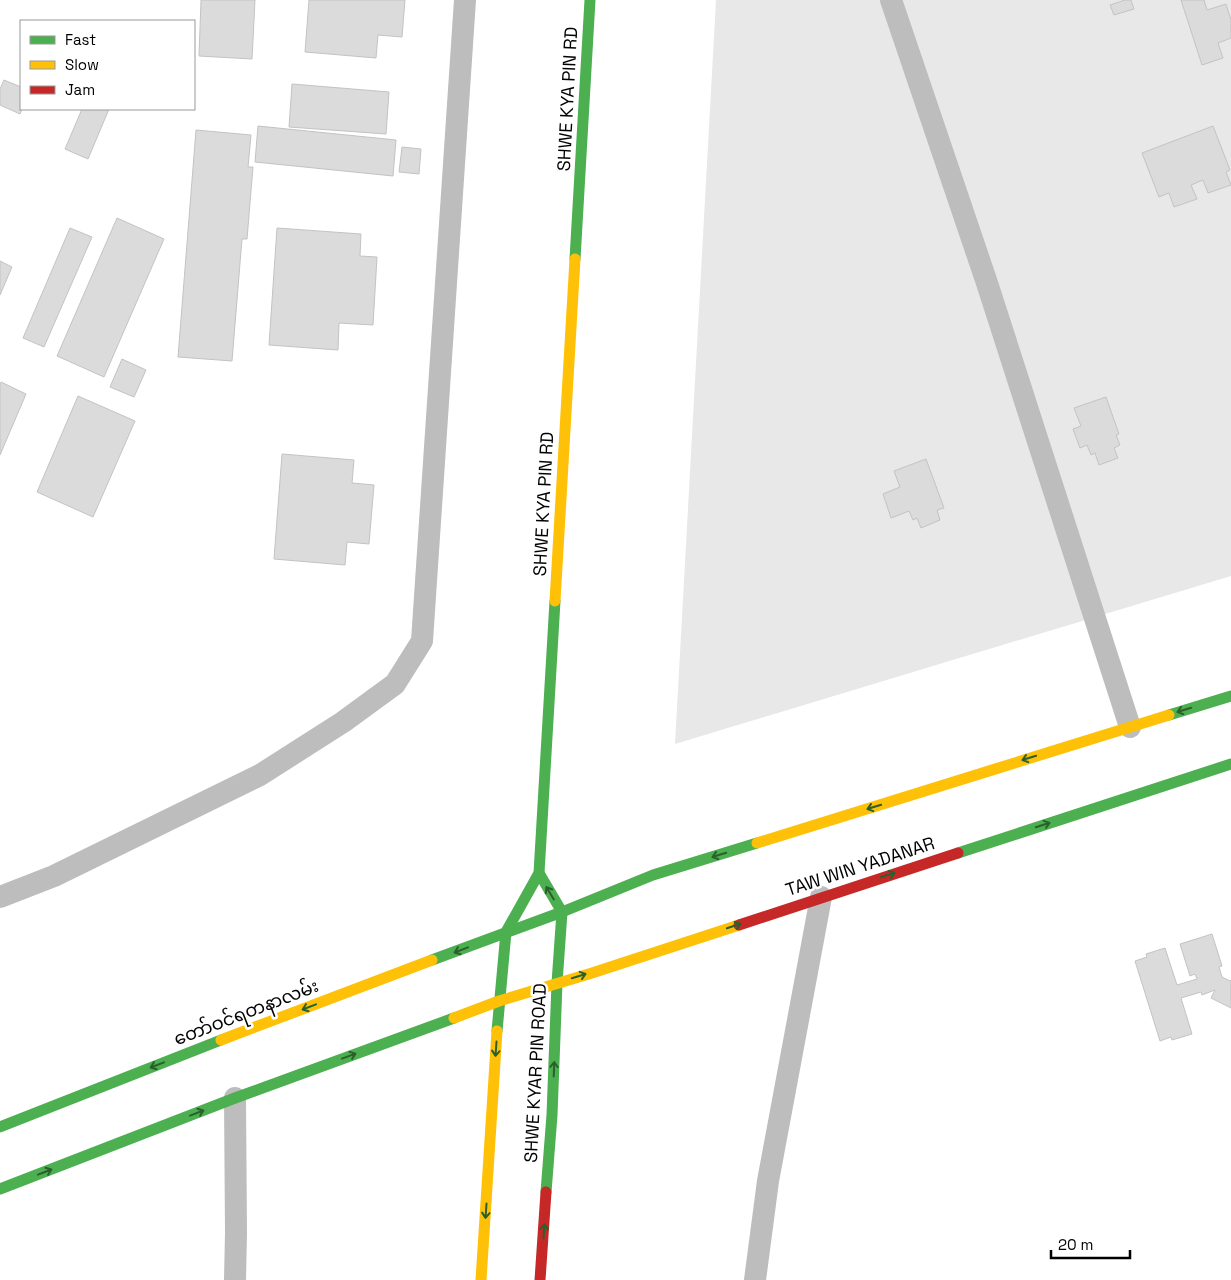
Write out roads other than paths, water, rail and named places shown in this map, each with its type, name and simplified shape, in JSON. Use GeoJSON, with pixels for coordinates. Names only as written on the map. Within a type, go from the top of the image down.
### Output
{"type":"FeatureCollection","features":[{"type":"Feature","properties":{"kind":"main road","name":"SHWE KYA PIN RD"},"geometry":{"type":"LineString","coordinates":[[499,1000],[506,932],[539,873],[590,0]]}},
{"type":"Feature","properties":{"kind":"main road"},"geometry":{"type":"LineString","coordinates":[[506,932],[562,912],[653,875],[1231,696]]}},
{"type":"Feature","properties":{"kind":"main road","name":"TAW WIN YADANAR"},"geometry":{"type":"LineString","coordinates":[[499,1000],[592,973],[1231,764]]}},
{"type":"Feature","properties":{"kind":"main road"},"geometry":{"type":"LineString","coordinates":[[539,873],[562,912]]}},
{"type":"Feature","properties":{"kind":"main road","name":"SHWE KYAR PIN ROAD"},"geometry":{"type":"LineString","coordinates":[[540,1280],[552,1115],[557,983],[562,912]]}},
{"type":"Feature","properties":{"kind":"main road","name":"တော်ဝင်ရတနာလမ်း"},"geometry":{"type":"LineString","coordinates":[[0,1126],[506,932]]}},
{"type":"Feature","properties":{"kind":"main road"},"geometry":{"type":"LineString","coordinates":[[0,1189],[234,1098],[499,1000],[481,1280]]}},
{"type":"Feature","properties":{"kind":"street"},"geometry":{"type":"LineString","coordinates":[[0,897],[54,876],[260,775],[343,722],[395,684],[422,641],[465,0]]}},
{"type":"Feature","properties":{"kind":"street"},"geometry":{"type":"LineString","coordinates":[[891,0],[987,283],[1130,727]]}},
{"type":"Feature","properties":{"kind":"street"},"geometry":{"type":"LineString","coordinates":[[755,1280],[768,1181],[821,897]]}},
{"type":"Feature","properties":{"kind":"street"},"geometry":{"type":"LineString","coordinates":[[234,1098],[235,1280]]}}]}
